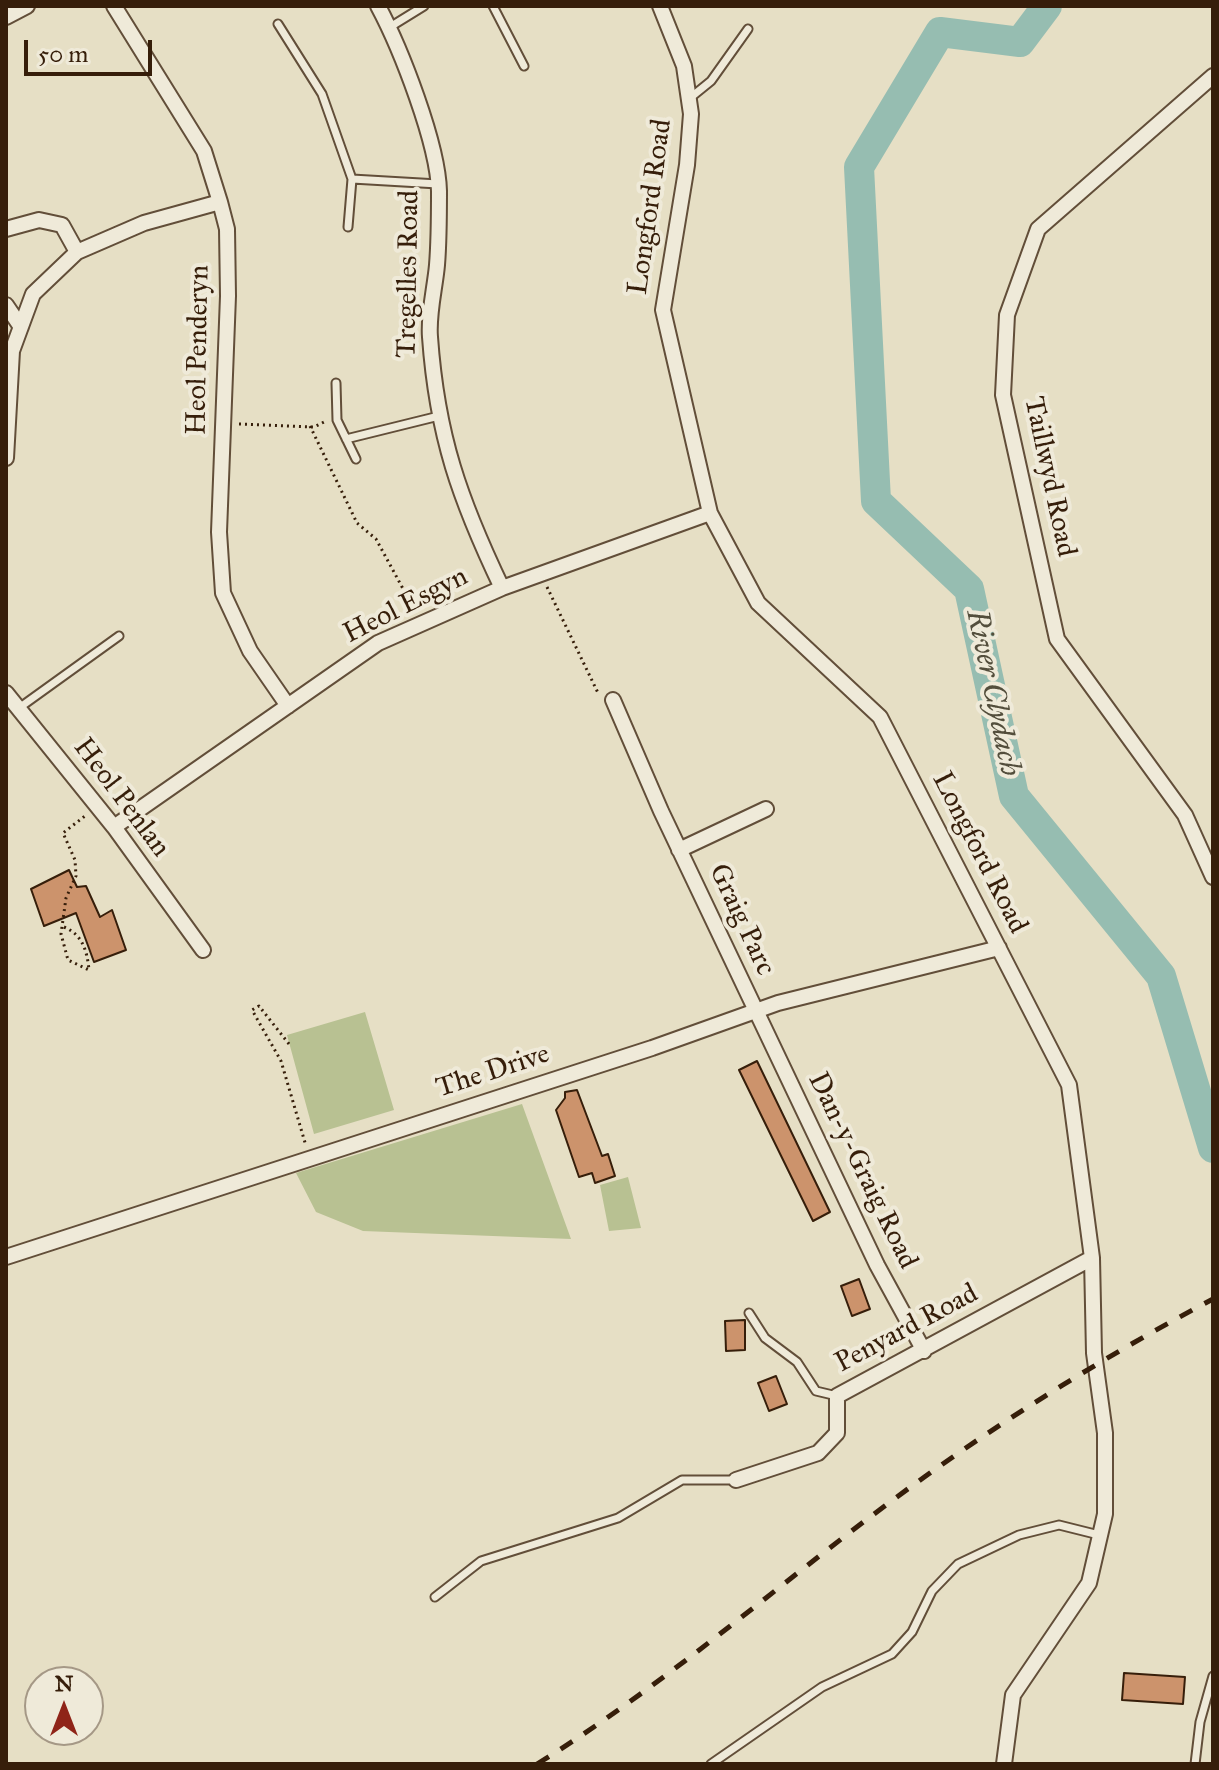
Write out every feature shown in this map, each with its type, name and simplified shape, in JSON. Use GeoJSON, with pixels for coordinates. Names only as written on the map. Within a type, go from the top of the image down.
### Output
{"type":"FeatureCollection","features":[{"type":"Feature","properties":{"kind":"street"},"geometry":{"type":"LineString","coordinates":[[6,17],[27,6]]}},
{"type":"Feature","properties":{"kind":"street","name":"Heol Penderyn"},"geometry":{"type":"LineString","coordinates":[[114,6],[204,151],[227,229],[228,296],[219,532],[223,593],[250,651],[288,706]]}},
{"type":"Feature","properties":{"kind":"street","name":"Tregelles Road"},"geometry":{"type":"LineString","coordinates":[[378,6],[390,27],[426,130],[438,184],[437,263],[429,334],[439,416],[452,475],[502,588]]}},
{"type":"Feature","properties":{"kind":"street","name":"Longford Road"},"geometry":{"type":"LineString","coordinates":[[660,6],[684,66],[690,98],[687,165],[663,310],[710,513],[758,603],[880,717],[1069,1085],[1092,1258],[1094,1353],[1105,1433],[1105,1514],[1089,1583],[1013,1695],[1004,1764]]}},
{"type":"Feature","properties":{"kind":"street","name":"Taillwyd Road"},"geometry":{"type":"LineString","coordinates":[[1213,76],[1038,229],[1007,315],[1003,395],[1057,639],[1185,815],[1213,877]]}},
{"type":"Feature","properties":{"kind":"street"},"geometry":{"type":"LineString","coordinates":[[6,458],[12,351],[33,294],[77,252],[144,223],[220,202]]}},
{"type":"Feature","properties":{"kind":"street"},"geometry":{"type":"LineString","coordinates":[[6,229],[39,220],[62,225],[77,252]]}},
{"type":"Feature","properties":{"kind":"street"},"geometry":{"type":"LineString","coordinates":[[6,305],[21,327]]}},
{"type":"Feature","properties":{"kind":"street","name":"Heol Esgyn"},"geometry":{"type":"LineString","coordinates":[[114,827],[378,643],[502,588],[710,513]]}},
{"type":"Feature","properties":{"kind":"street","name":"Heol Penlan"},"geometry":{"type":"LineString","coordinates":[[6,693],[114,827],[203,950]]}},
{"type":"Feature","properties":{"kind":"street","name":"Graig Parc"},"geometry":{"type":"LineString","coordinates":[[613,700],[679,850],[756,1012]]}},
{"type":"Feature","properties":{"kind":"street","name":"Graig Parc"},"geometry":{"type":"LineString","coordinates":[[679,850],[766,809]]}},
{"type":"Feature","properties":{"kind":"street","name":"The Drive"},"geometry":{"type":"LineString","coordinates":[[6,1257],[309,1159],[608,1070],[778,1003],[999,948]]}},
{"type":"Feature","properties":{"kind":"street","name":"Dan-y-Graig Road"},"geometry":{"type":"LineString","coordinates":[[756,1012],[877,1265],[924,1351]]}},
{"type":"Feature","properties":{"kind":"street","name":"Penyard Road"},"geometry":{"type":"LineString","coordinates":[[736,1480],[818,1453],[837,1433],[837,1396],[1092,1258]]}},
{"type":"Feature","properties":{"kind":"lane"},"geometry":{"type":"LineString","coordinates":[[390,27],[424,6]]}},
{"type":"Feature","properties":{"kind":"lane"},"geometry":{"type":"LineString","coordinates":[[493,6],[524,66]]}},
{"type":"Feature","properties":{"kind":"lane"},"geometry":{"type":"LineString","coordinates":[[278,24],[322,94],[352,179],[348,227]]}},
{"type":"Feature","properties":{"kind":"lane"},"geometry":{"type":"LineString","coordinates":[[690,98],[711,81],[748,29]]}},
{"type":"Feature","properties":{"kind":"lane"},"geometry":{"type":"LineString","coordinates":[[352,179],[438,184]]}},
{"type":"Feature","properties":{"kind":"lane"},"geometry":{"type":"LineString","coordinates":[[336,383],[337,416],[356,459]]}},
{"type":"Feature","properties":{"kind":"lane"},"geometry":{"type":"LineString","coordinates":[[346,439],[439,416]]}},
{"type":"Feature","properties":{"kind":"lane"},"geometry":{"type":"LineString","coordinates":[[19,708],[119,636]]}},
{"type":"Feature","properties":{"kind":"lane"},"geometry":{"type":"LineString","coordinates":[[749,1313],[765,1338],[797,1362],[816,1391],[837,1396]]}},
{"type":"Feature","properties":{"kind":"lane"},"geometry":{"type":"LineString","coordinates":[[435,1597],[481,1561],[618,1518],[682,1480],[736,1480]]}},
{"type":"Feature","properties":{"kind":"lane"},"geometry":{"type":"LineString","coordinates":[[711,1764],[822,1687],[892,1654],[912,1632],[932,1591],[958,1564],[1019,1535],[1059,1525],[1087,1529],[1101,1536]]}},
{"type":"Feature","properties":{"kind":"lane"},"geometry":{"type":"LineString","coordinates":[[1195,1764],[1200,1722],[1213,1669]]}},
{"type":"Feature","properties":{"kind":"path"},"geometry":{"type":"LineString","coordinates":[[223,424],[310,426],[337,416]]}},
{"type":"Feature","properties":{"kind":"path"},"geometry":{"type":"LineString","coordinates":[[310,426],[357,523],[376,539],[423,623]]}},
{"type":"Feature","properties":{"kind":"path"},"geometry":{"type":"LineString","coordinates":[[541,574],[604,704],[613,700]]}},
{"type":"Feature","properties":{"kind":"path"},"geometry":{"type":"LineString","coordinates":[[64,927],[78,936],[84,945],[89,970],[68,960],[61,944],[64,927],[62,913],[76,876],[75,860],[63,833],[81,817],[101,811]]}},
{"type":"Feature","properties":{"kind":"path"},"geometry":{"type":"LineString","coordinates":[[289,1044],[259,1006],[252,1010],[286,1075],[309,1159]]}},
{"type":"Feature","properties":{"kind":"green space"},"geometry":{"type":"Polygon","coordinates":[[[365,1012],[394,1110],[314,1134],[287,1035],[365,1012]]]}},
{"type":"Feature","properties":{"kind":"green space"},"geometry":{"type":"Polygon","coordinates":[[[522,1104],[571,1239],[363,1231],[316,1212],[296,1173],[522,1104]]]}},
{"type":"Feature","properties":{"kind":"green space"},"geometry":{"type":"Polygon","coordinates":[[[628,1177],[641,1228],[609,1231],[600,1185],[628,1177]]]}},
{"type":"Feature","properties":{"kind":"building"},"geometry":{"type":"Polygon","coordinates":[[[69,870],[77,887],[86,886],[100,917],[112,910],[126,950],[94,962],[76,913],[44,926],[31,889],[69,870]]]}},
{"type":"Feature","properties":{"kind":"building"},"geometry":{"type":"Polygon","coordinates":[[[757,1061],[830,1212],[813,1221],[739,1070],[757,1061]]]}},
{"type":"Feature","properties":{"kind":"building"},"geometry":{"type":"Polygon","coordinates":[[[577,1090],[602,1156],[608,1154],[615,1176],[595,1183],[592,1173],[579,1177],[556,1110],[565,1098],[565,1092],[577,1090]]]}},
{"type":"Feature","properties":{"kind":"building"},"geometry":{"type":"Polygon","coordinates":[[[859,1279],[870,1309],[852,1316],[841,1286],[859,1279]]]}},
{"type":"Feature","properties":{"kind":"building"},"geometry":{"type":"Polygon","coordinates":[[[745,1320],[745,1350],[726,1351],[725,1321],[745,1320]]]}},
{"type":"Feature","properties":{"kind":"building"},"geometry":{"type":"Polygon","coordinates":[[[776,1376],[787,1404],[769,1411],[758,1383],[776,1376]]]}},
{"type":"Feature","properties":{"kind":"building"},"geometry":{"type":"Polygon","coordinates":[[[1124,1673],[1185,1677],[1183,1704],[1122,1700],[1124,1673]]]}},
{"type":"Feature","properties":{"kind":"waterway","name":"River Clydach"},"geometry":{"type":"LineString","coordinates":[[1047,6],[1020,42],[940,32],[859,167],[876,501],[969,589],[1014,796],[1161,976],[1213,1148]]}},
{"type":"Feature","properties":{"kind":"railway"},"geometry":{"type":"LineString","coordinates":[[537,1764],[685,1661],[958,1454],[1065,1384],[1213,1299]]}}]}
